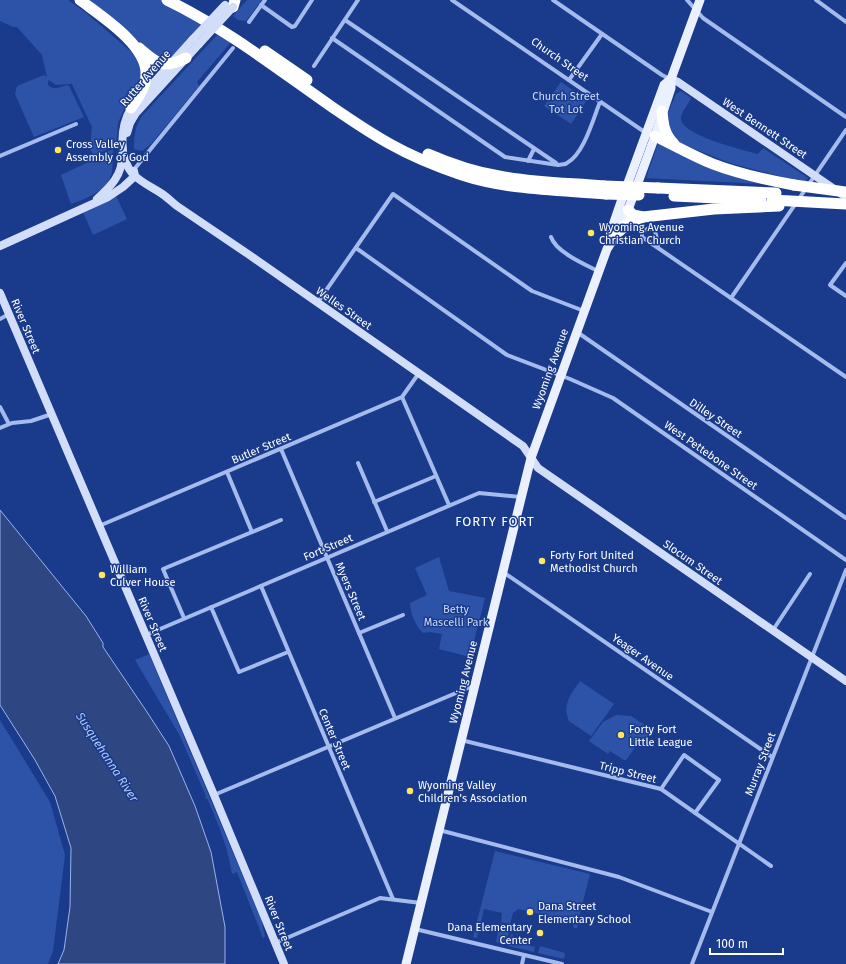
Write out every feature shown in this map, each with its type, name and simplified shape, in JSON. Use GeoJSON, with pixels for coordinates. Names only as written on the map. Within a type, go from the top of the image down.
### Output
{"type":"FeatureCollection","features":[{"type":"Feature","properties":{"kind":"highway"},"geometry":{"type":"LineString","coordinates":[[80,0],[155,61],[163,65],[172,64],[186,58]]}},
{"type":"Feature","properties":{"kind":"highway"},"geometry":{"type":"LineString","coordinates":[[167,0],[189,11],[234,40],[356,123],[390,144],[464,176],[491,182],[540,189],[657,192],[846,205]]}},
{"type":"Feature","properties":{"kind":"highway"},"geometry":{"type":"LineString","coordinates":[[183,0],[197,7],[242,36],[377,128],[407,145],[468,169],[525,180],[605,190]]}},
{"type":"Feature","properties":{"kind":"highway"},"geometry":{"type":"LineString","coordinates":[[131,108],[144,87],[146,75],[143,60],[132,42]]}},
{"type":"Feature","properties":{"kind":"highway"},"geometry":{"type":"LineString","coordinates":[[662,111],[662,120],[665,131],[676,146]]}},
{"type":"Feature","properties":{"kind":"highway"},"geometry":{"type":"LineString","coordinates":[[651,134],[724,168],[794,185],[846,192]]}},
{"type":"Feature","properties":{"kind":"highway"},"geometry":{"type":"LineString","coordinates":[[617,233],[630,222],[643,217],[776,200],[846,197]]}},
{"type":"Feature","properties":{"kind":"highway"},"geometry":{"type":"LineString","coordinates":[[624,206],[633,215],[643,217]]}},
{"type":"Feature","properties":{"kind":"main road","name":"Wyoming Avenue"},"geometry":{"type":"LineString","coordinates":[[651,134],[664,85],[670,79],[700,0]]}},
{"type":"Feature","properties":{"kind":"main road","name":"Wyoming Avenue"},"geometry":{"type":"LineString","coordinates":[[607,249],[617,233],[624,206],[651,134],[671,88],[670,79]]}},
{"type":"Feature","properties":{"kind":"main road","name":"Wyoming Avenue"},"geometry":{"type":"LineString","coordinates":[[406,964],[531,458],[607,249],[611,231],[624,206]]}},
{"type":"Feature","properties":{"kind":"street"},"geometry":{"type":"LineString","coordinates":[[249,22],[265,0]]}},
{"type":"Feature","properties":{"kind":"street"},"geometry":{"type":"LineString","coordinates":[[261,6],[292,27],[295,26],[312,0]]}},
{"type":"Feature","properties":{"kind":"street"},"geometry":{"type":"LineString","coordinates":[[314,66],[358,0]]}},
{"type":"Feature","properties":{"kind":"street","name":"Church Street"},"geometry":{"type":"LineString","coordinates":[[452,0],[600,102],[651,134]]}},
{"type":"Feature","properties":{"kind":"street"},"geometry":{"type":"LineString","coordinates":[[553,0],[670,79]]}},
{"type":"Feature","properties":{"kind":"street"},"geometry":{"type":"LineString","coordinates":[[688,0],[703,18],[846,117]]}},
{"type":"Feature","properties":{"kind":"street"},"geometry":{"type":"LineString","coordinates":[[816,0],[846,22]]}},
{"type":"Feature","properties":{"kind":"street","name":"Rutter Avenue"},"geometry":{"type":"LineString","coordinates":[[135,174],[126,160],[123,141],[125,120],[131,108],[172,64],[196,42],[232,2]]}},
{"type":"Feature","properties":{"kind":"street"},"geometry":{"type":"LineString","coordinates":[[345,20],[558,165]]}},
{"type":"Feature","properties":{"kind":"street"},"geometry":{"type":"LineString","coordinates":[[569,80],[602,34]]}},
{"type":"Feature","properties":{"kind":"street"},"geometry":{"type":"LineString","coordinates":[[332,38],[505,157],[558,165],[566,164],[575,158],[581,149],[600,102]]}},
{"type":"Feature","properties":{"kind":"street","name":"Rutter Avenue"},"geometry":{"type":"LineString","coordinates":[[135,174],[129,159],[127,147],[127,134],[130,124],[136,113],[186,58],[196,42]]}},
{"type":"Feature","properties":{"kind":"street"},"geometry":{"type":"LineString","coordinates":[[80,209],[108,197],[123,187],[135,174],[233,48]]}},
{"type":"Feature","properties":{"kind":"street","name":"West Bennett Street"},"geometry":{"type":"LineString","coordinates":[[670,79],[678,82],[846,197]]}},
{"type":"Feature","properties":{"kind":"street"},"geometry":{"type":"LineString","coordinates":[[0,156],[76,124]]}},
{"type":"Feature","properties":{"kind":"street"},"geometry":{"type":"LineString","coordinates":[[731,298],[846,130]]}},
{"type":"Feature","properties":{"kind":"street"},"geometry":{"type":"LineString","coordinates":[[97,199],[110,187],[119,174],[123,161],[123,141]]}},
{"type":"Feature","properties":{"kind":"street"},"geometry":{"type":"LineString","coordinates":[[528,160],[534,149]]}},
{"type":"Feature","properties":{"kind":"street"},"geometry":{"type":"LineString","coordinates":[[0,246],[80,209],[135,174]]}},
{"type":"Feature","properties":{"kind":"street","name":"Welles Street"},"geometry":{"type":"LineString","coordinates":[[135,174],[177,206],[318,302],[523,446],[528,450],[531,458]]}},
{"type":"Feature","properties":{"kind":"street"},"geometry":{"type":"LineString","coordinates":[[318,302],[393,194],[528,289],[584,311]]}},
{"type":"Feature","properties":{"kind":"street"},"geometry":{"type":"LineString","coordinates":[[658,248],[654,231],[649,228],[642,232],[642,237],[645,240],[846,377]]}},
{"type":"Feature","properties":{"kind":"street"},"geometry":{"type":"LineString","coordinates":[[551,237],[553,243],[558,248],[575,259],[599,271]]}},
{"type":"Feature","properties":{"kind":"street","name":"West Pettebone Street"},"geometry":{"type":"LineString","coordinates":[[356,248],[507,355],[561,375],[613,398],[846,560]]}},
{"type":"Feature","properties":{"kind":"street"},"geometry":{"type":"LineString","coordinates":[[846,263],[830,285],[846,296]]}},
{"type":"Feature","properties":{"kind":"street","name":"River Street"},"geometry":{"type":"LineString","coordinates":[[0,293],[214,795],[284,964]]}},
{"type":"Feature","properties":{"kind":"street"},"geometry":{"type":"LineString","coordinates":[[0,319],[10,314]]}},
{"type":"Feature","properties":{"kind":"street","name":"Dilley Street"},"geometry":{"type":"LineString","coordinates":[[576,332],[846,518]]}},
{"type":"Feature","properties":{"kind":"street"},"geometry":{"type":"LineString","coordinates":[[419,373],[402,397],[449,505]]}},
{"type":"Feature","properties":{"kind":"street","name":"Butler Street"},"geometry":{"type":"LineString","coordinates":[[99,526],[402,397]]}},
{"type":"Feature","properties":{"kind":"street"},"geometry":{"type":"LineString","coordinates":[[0,407],[9,424]]}},
{"type":"Feature","properties":{"kind":"street"},"geometry":{"type":"LineString","coordinates":[[0,428],[9,424],[31,421],[52,414]]}},
{"type":"Feature","properties":{"kind":"street","name":"Myers Street"},"geometry":{"type":"LineString","coordinates":[[282,449],[395,718]]}},
{"type":"Feature","properties":{"kind":"street","name":"Slocum Street"},"geometry":{"type":"LineString","coordinates":[[531,458],[538,468],[846,681]]}},
{"type":"Feature","properties":{"kind":"street"},"geometry":{"type":"LineString","coordinates":[[358,463],[387,532]]}},
{"type":"Feature","properties":{"kind":"street"},"geometry":{"type":"LineString","coordinates":[[227,472],[252,532]]}},
{"type":"Feature","properties":{"kind":"street"},"geometry":{"type":"LineString","coordinates":[[374,502],[436,476]]}},
{"type":"Feature","properties":{"kind":"street","name":"Fort Street"},"geometry":{"type":"LineString","coordinates":[[146,635],[480,493],[522,497]]}},
{"type":"Feature","properties":{"kind":"street"},"geometry":{"type":"LineString","coordinates":[[184,618],[163,569],[281,520]]}},
{"type":"Feature","properties":{"kind":"street","name":"Murray Street"},"geometry":{"type":"LineString","coordinates":[[692,964],[846,570]]}},
{"type":"Feature","properties":{"kind":"street","name":"Yeager Avenue"},"geometry":{"type":"LineString","coordinates":[[503,571],[772,757]]}},
{"type":"Feature","properties":{"kind":"street"},"geometry":{"type":"LineString","coordinates":[[773,630],[810,574]]}},
{"type":"Feature","properties":{"kind":"street","name":"Center Street"},"geometry":{"type":"LineString","coordinates":[[261,586],[393,899]]}},
{"type":"Feature","properties":{"kind":"street"},"geometry":{"type":"LineString","coordinates":[[211,607],[239,672],[288,652]]}},
{"type":"Feature","properties":{"kind":"street"},"geometry":{"type":"LineString","coordinates":[[359,633],[403,615]]}},
{"type":"Feature","properties":{"kind":"street"},"geometry":{"type":"LineString","coordinates":[[214,795],[475,685]]}},
{"type":"Feature","properties":{"kind":"street","name":"Tripp Street"},"geometry":{"type":"LineString","coordinates":[[461,740],[661,789],[771,866]]}},
{"type":"Feature","properties":{"kind":"street"},"geometry":{"type":"LineString","coordinates":[[661,789],[684,755],[719,780],[695,813]]}},
{"type":"Feature","properties":{"kind":"street"},"geometry":{"type":"LineString","coordinates":[[439,830],[619,877],[712,912]]}},
{"type":"Feature","properties":{"kind":"street"},"geometry":{"type":"LineString","coordinates":[[275,942],[380,898],[421,903]]}},
{"type":"Feature","properties":{"kind":"street"},"geometry":{"type":"LineString","coordinates":[[415,929],[562,964]]}},
{"type":"Feature","properties":{"kind":"street"},"geometry":{"type":"LineString","coordinates":[[522,964],[524,955]]}},
{"type":"Feature","properties":{"kind":"green space"},"geometry":{"type":"Polygon","coordinates":[[[0,0],[68,0],[85,12],[136,56],[141,71],[139,88],[125,107],[118,123],[116,145],[94,156],[90,149],[92,127],[72,84],[56,85],[48,80],[48,85],[53,88],[67,85],[69,86],[84,117],[34,137],[15,94],[17,86],[44,75],[47,77],[42,55],[17,27],[13,27],[0,21],[0,0]]]}},
{"type":"Feature","properties":{"kind":"green space"},"geometry":{"type":"Polygon","coordinates":[[[85,0],[162,0],[202,23],[182,48],[167,61],[152,55],[85,0]]]}},
{"type":"Feature","properties":{"kind":"green space"},"geometry":{"type":"Polygon","coordinates":[[[247,0],[262,0],[246,21],[238,20],[233,16],[247,0]]]}},
{"type":"Feature","properties":{"kind":"green space"},"geometry":{"type":"Polygon","coordinates":[[[219,33],[231,42],[197,82],[199,86],[151,144],[142,151],[134,149],[135,132],[142,116],[219,33]]]}},
{"type":"Feature","properties":{"kind":"green space","name":"Church Street Tot Lot"},"geometry":{"type":"Polygon","coordinates":[[[561,82],[587,100],[571,124],[544,106],[561,82]]]}},
{"type":"Feature","properties":{"kind":"green space"},"geometry":{"type":"Polygon","coordinates":[[[681,91],[691,98],[682,113],[681,118],[683,124],[691,130],[714,141],[758,154],[763,148],[808,178],[805,183],[730,163],[682,144],[673,138],[667,121],[668,113],[676,94],[681,91]]]}},
{"type":"Feature","properties":{"kind":"green space"},"geometry":{"type":"Polygon","coordinates":[[[659,141],[764,184],[646,178],[659,141]]]}},
{"type":"Feature","properties":{"kind":"green space"},"geometry":{"type":"Polygon","coordinates":[[[113,149],[112,172],[110,179],[96,193],[71,204],[61,175],[113,149]]]}},
{"type":"Feature","properties":{"kind":"green space"},"geometry":{"type":"Polygon","coordinates":[[[116,196],[127,219],[93,235],[83,212],[116,196]]]}},
{"type":"Feature","properties":{"kind":"green space","name":"Betty Mascelli Park"},"geometry":{"type":"Polygon","coordinates":[[[439,557],[449,591],[485,598],[470,657],[439,649],[442,634],[430,632],[423,633],[412,615],[410,603],[427,595],[415,568],[439,557]]]}},
{"type":"Feature","properties":{"kind":"green space"},"geometry":{"type":"Polygon","coordinates":[[[149,654],[261,919],[265,937],[263,938],[237,872],[232,874],[228,854],[219,826],[207,798],[206,799],[205,797],[206,796],[180,736],[135,660],[149,654]]]}},
{"type":"Feature","properties":{"kind":"green space"},"geometry":{"type":"Polygon","coordinates":[[[580,681],[614,704],[591,736],[569,721],[567,715],[566,709],[568,700],[580,681]]]}},
{"type":"Feature","properties":{"kind":"green space","name":"Forty Fort Little League"},"geometry":{"type":"Polygon","coordinates":[[[616,715],[631,716],[652,730],[642,745],[636,746],[626,760],[610,751],[608,754],[589,741],[603,722],[616,715]]]}},
{"type":"Feature","properties":{"kind":"green space"},"geometry":{"type":"Polygon","coordinates":[[[0,720],[50,802],[65,855],[53,951],[48,964],[0,964],[0,720]]]}},
{"type":"Feature","properties":{"kind":"green space","name":"Dana Street Elementary School"},"geometry":{"type":"Polygon","coordinates":[[[495,851],[590,874],[578,921],[575,921],[574,924],[578,925],[577,928],[574,928],[572,922],[570,921],[518,909],[513,913],[510,924],[501,922],[502,913],[484,909],[477,938],[473,937],[495,851]]]}},
{"type":"Feature","properties":{"kind":"green space"},"geometry":{"type":"Polygon","coordinates":[[[500,923],[510,926],[506,945],[496,942],[500,923]]]}},
{"type":"Feature","properties":{"kind":"green space"},"geometry":{"type":"Polygon","coordinates":[[[511,934],[513,935],[512,940],[535,947],[534,952],[508,946],[511,934]]]}},
{"type":"Feature","properties":{"kind":"green space"},"geometry":{"type":"Polygon","coordinates":[[[540,946],[565,953],[564,959],[538,953],[540,946]]]}},
{"type":"Feature","properties":{"kind":"water","name":"Susquehanna River"},"geometry":{"type":"Polygon","coordinates":[[[0,510],[86,616],[103,643],[103,647],[169,746],[195,806],[211,852],[225,927],[225,964],[58,964],[64,950],[70,907],[71,848],[55,796],[35,760],[0,705],[0,510]]]}},
{"type":"Feature","properties":{"kind":"place","name":"Cross Valley Assembly of God"},"geometry":{"type":"Point","coordinates":[58,150]}},
{"type":"Feature","properties":{"kind":"place","name":"Wyoming Avenue Christian Church"},"geometry":{"type":"Point","coordinates":[591,233]}},
{"type":"Feature","properties":{"kind":"place","name":"Forty Fort United Methodist Church"},"geometry":{"type":"Point","coordinates":[542,561]}},
{"type":"Feature","properties":{"kind":"place","name":"William Culver House"},"geometry":{"type":"Point","coordinates":[102,575]}},
{"type":"Feature","properties":{"kind":"place","name":"Forty Fort Little League"},"geometry":{"type":"Point","coordinates":[621,735]}},
{"type":"Feature","properties":{"kind":"place","name":"Wyoming Valley Children's Association"},"geometry":{"type":"Point","coordinates":[410,791]}},
{"type":"Feature","properties":{"kind":"place","name":"Dana Street Elementary School"},"geometry":{"type":"Point","coordinates":[530,912]}},
{"type":"Feature","properties":{"kind":"place","name":"Dana Elementary Center"},"geometry":{"type":"Point","coordinates":[540,933]}},
{"type":"Feature","properties":{"kind":"district","name":"FORTY FORT"},"geometry":{"type":"Point","coordinates":[495,521]}}]}
